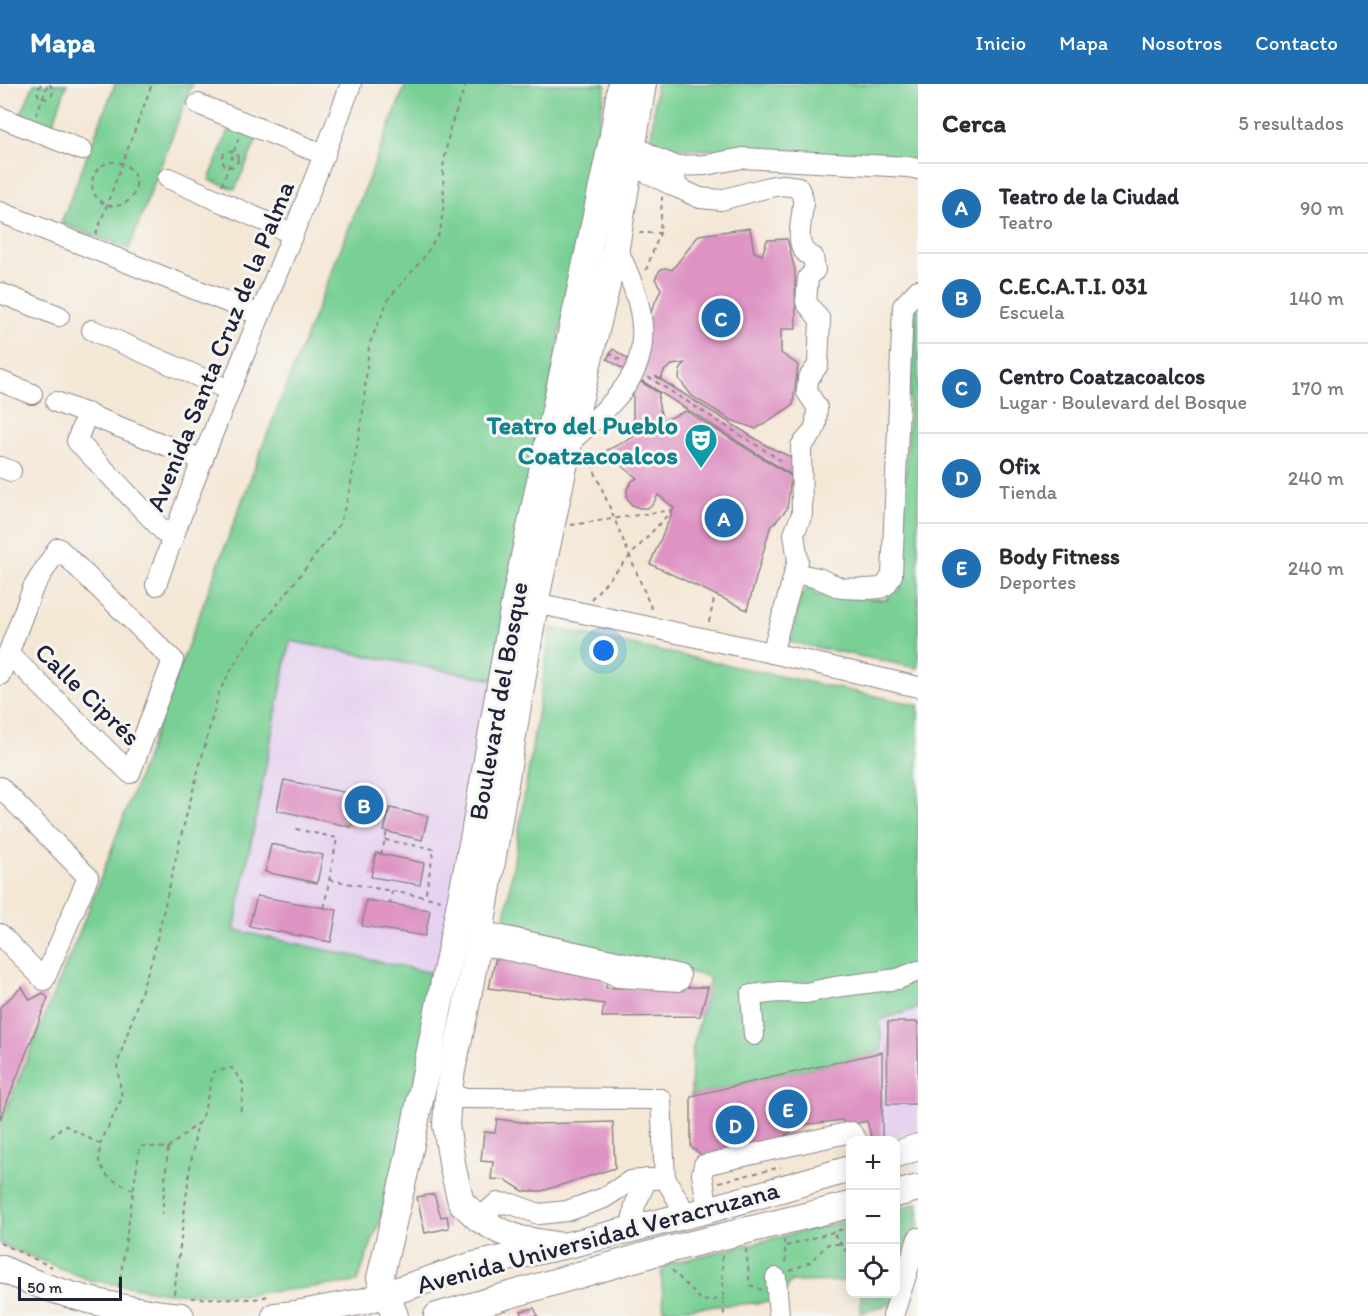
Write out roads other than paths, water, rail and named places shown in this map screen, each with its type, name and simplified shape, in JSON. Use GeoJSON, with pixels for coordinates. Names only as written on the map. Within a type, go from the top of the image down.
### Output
{"type":"FeatureCollection","features":[{"type":"Feature","properties":{"kind":"main road","name":"Boulevard del Bosque"},"geometry":{"type":"LineString","coordinates":[[390,1305],[380,1278],[407,1164],[460,904],[621,150],[631,93]]}},
{"type":"Feature","properties":{"kind":"main road","name":"Boulevard del Bosque"},"geometry":{"type":"LineString","coordinates":[[562,1246],[520,1239],[500,1231],[479,1219],[461,1202],[446,1125],[452,1070],[479,938],[525,601],[578,448],[616,247],[621,150]]}},
{"type":"Feature","properties":{"kind":"main road"},"geometry":{"type":"LineString","coordinates":[[900,1153],[918,1147]]}},
{"type":"Feature","properties":{"kind":"main road"},"geometry":{"type":"LineString","coordinates":[[407,1164],[416,1152],[424,1148],[432,1148],[440,1152],[453,1169]]}},
{"type":"Feature","properties":{"kind":"main road","name":"Avenida Universidad Veracruzana"},"geometry":{"type":"LineString","coordinates":[[276,1306],[330,1312],[365,1301],[390,1305],[470,1266],[631,1228],[699,1203],[756,1195],[846,1170]]}},
{"type":"Feature","properties":{"kind":"main road"},"geometry":{"type":"LineString","coordinates":[[900,1193],[918,1188]]}},
{"type":"Feature","properties":{"kind":"main road"},"geometry":{"type":"LineString","coordinates":[[699,1242],[706,1227],[750,1209],[756,1195]]}},
{"type":"Feature","properties":{"kind":"main road","name":"Avenida Universidad Veracruzana"},"geometry":{"type":"LineString","coordinates":[[443,1315],[481,1310],[651,1254],[846,1206]]}},
{"type":"Feature","properties":{"kind":"main road"},"geometry":{"type":"LineString","coordinates":[[0,1268],[52,1289],[120,1308],[180,1304]]}},
{"type":"Feature","properties":{"kind":"street","name":"Avenida Santa Cruz de la Palma"},"geometry":{"type":"LineString","coordinates":[[87,413],[76,441],[172,540],[351,84]]}},
{"type":"Feature","properties":{"kind":"street"},"geometry":{"type":"LineString","coordinates":[[198,104],[325,155]]}},
{"type":"Feature","properties":{"kind":"street"},"geometry":{"type":"LineString","coordinates":[[0,117],[82,150]]}},
{"type":"Feature","properties":{"kind":"street"},"geometry":{"type":"LineString","coordinates":[[621,150],[672,178],[700,198],[721,200],[742,193],[783,185],[798,187]]}},
{"type":"Feature","properties":{"kind":"street"},"geometry":{"type":"LineString","coordinates":[[672,178],[705,165],[743,158],[918,169]]}},
{"type":"Feature","properties":{"kind":"street"},"geometry":{"type":"LineString","coordinates":[[742,193],[743,158]]}},
{"type":"Feature","properties":{"kind":"street"},"geometry":{"type":"LineString","coordinates":[[772,653],[798,561],[795,534],[802,514],[801,446],[813,432],[817,407],[807,392],[808,379],[818,365],[820,320],[806,302],[807,282],[815,270],[815,264],[813,257],[805,254],[801,248],[800,227],[803,198],[798,187],[799,161]]}},
{"type":"Feature","properties":{"kind":"street"},"geometry":{"type":"LineString","coordinates":[[700,198],[705,165]]}},
{"type":"Feature","properties":{"kind":"street"},"geometry":{"type":"LineString","coordinates":[[168,178],[293,234]]}},
{"type":"Feature","properties":{"kind":"street"},"geometry":{"type":"LineString","coordinates":[[0,212],[260,315]]}},
{"type":"Feature","properties":{"kind":"street"},"geometry":{"type":"LineString","coordinates":[[578,448],[631,379],[640,356],[643,331],[639,303],[629,273],[616,247]]}},
{"type":"Feature","properties":{"kind":"street"},"geometry":{"type":"LineString","coordinates":[[794,573],[818,578],[841,588],[858,589],[880,588],[886,585],[892,575],[903,306],[918,290]]}},
{"type":"Feature","properties":{"kind":"street"},"geometry":{"type":"LineString","coordinates":[[0,292],[59,316]]}},
{"type":"Feature","properties":{"kind":"street"},"geometry":{"type":"LineString","coordinates":[[92,330],[229,390]]}},
{"type":"Feature","properties":{"kind":"street"},"geometry":{"type":"LineString","coordinates":[[0,381],[32,394]]}},
{"type":"Feature","properties":{"kind":"street"},"geometry":{"type":"LineString","coordinates":[[56,402],[203,460]]}},
{"type":"Feature","properties":{"kind":"street"},"geometry":{"type":"LineString","coordinates":[[156,585],[172,540]]}},
{"type":"Feature","properties":{"kind":"street","name":"Calle Ciprés"},"geometry":{"type":"LineString","coordinates":[[58,548],[173,660],[130,773],[8,653],[33,588],[58,548]]}},
{"type":"Feature","properties":{"kind":"street"},"geometry":{"type":"LineString","coordinates":[[525,601],[772,653],[918,687]]}},
{"type":"Feature","properties":{"kind":"street"},"geometry":{"type":"LineString","coordinates":[[0,675],[8,653]]}},
{"type":"Feature","properties":{"kind":"street"},"geometry":{"type":"LineString","coordinates":[[0,787],[88,877],[44,980],[0,934]]}},
{"type":"Feature","properties":{"kind":"street"},"geometry":{"type":"LineString","coordinates":[[479,938],[585,960]]}},
{"type":"Feature","properties":{"kind":"street"},"geometry":{"type":"LineString","coordinates":[[754,1035],[751,995],[779,992],[806,993],[898,979],[918,971]]}},
{"type":"Feature","properties":{"kind":"street"},"geometry":{"type":"LineString","coordinates":[[448,1098],[661,1099],[656,1178],[635,1205],[631,1228]]}},
{"type":"Feature","properties":{"kind":"street"},"geometry":{"type":"LineString","coordinates":[[479,1219],[497,1203],[512,1204],[539,1214],[567,1211],[604,1198],[630,1181],[656,1178],[699,1203],[705,1165],[851,1132],[854,1136]]}},
{"type":"Feature","properties":{"kind":"street"},"geometry":{"type":"LineString","coordinates":[[893,1316],[917,1242]]}},
{"type":"Feature","properties":{"kind":"street"},"geometry":{"type":"LineString","coordinates":[[776,1278],[779,1316]]}},
{"type":"Feature","properties":{"kind":"place","name":"Centro Coatzacoalcos"},"geometry":{"type":"Point","coordinates":[721,318]}},
{"type":"Feature","properties":{"kind":"place","name":"Teatro del Pueblo Coatzacoalcos"},"geometry":{"type":"Point","coordinates":[701,469]}},
{"type":"Feature","properties":{"kind":"place","name":"Teatro de la Ciudad"},"geometry":{"type":"Point","coordinates":[724,518]}},
{"type":"Feature","properties":{"kind":"place","name":"C.E.C.A.T.I. 031"},"geometry":{"type":"Point","coordinates":[364,805]}},
{"type":"Feature","properties":{"kind":"place","name":"Body Fitness"},"geometry":{"type":"Point","coordinates":[788,1109]}},
{"type":"Feature","properties":{"kind":"place","name":"Ofix"},"geometry":{"type":"Point","coordinates":[735,1125]}}]}
